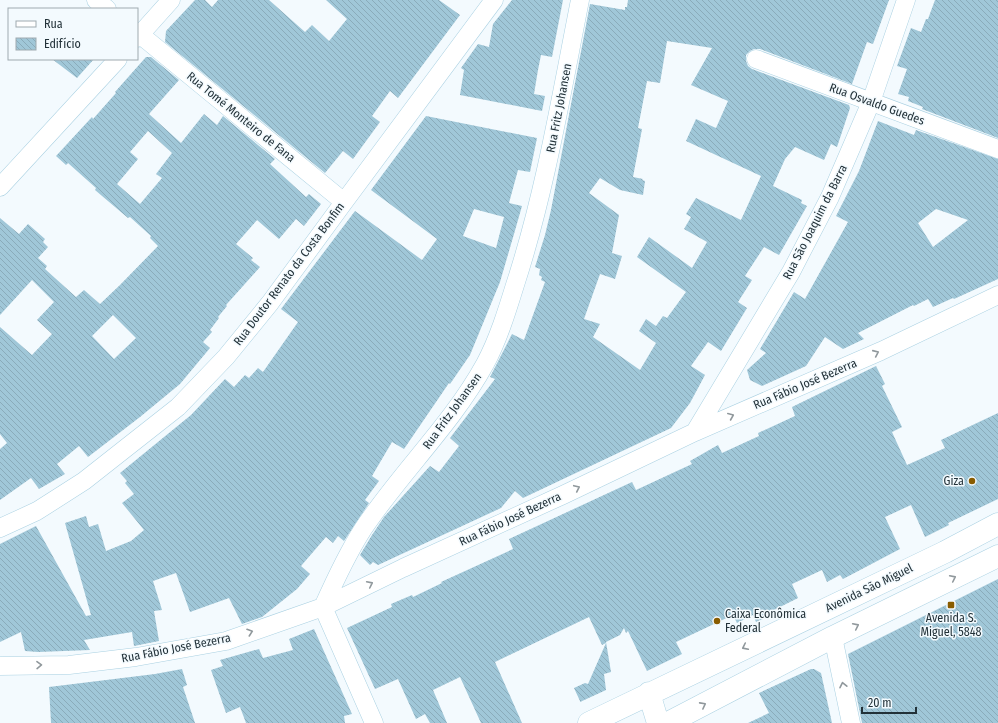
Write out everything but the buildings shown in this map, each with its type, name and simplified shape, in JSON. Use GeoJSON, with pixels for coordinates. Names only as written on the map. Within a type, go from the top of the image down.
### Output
{"type":"FeatureCollection","features":[{"type":"Feature","properties":{"kind":"main road","name":"Avenida São Miguel"},"geometry":{"type":"LineString","coordinates":[[588,723],[620,716],[649,693],[944,552],[998,524]]}},
{"type":"Feature","properties":{"kind":"main road"},"geometry":{"type":"LineString","coordinates":[[668,723],[833,637],[998,556]]}},
{"type":"Feature","properties":{"kind":"main road"},"geometry":{"type":"LineString","coordinates":[[649,693],[658,723]]}},
{"type":"Feature","properties":{"kind":"street"},"geometry":{"type":"LineString","coordinates":[[96,0],[106,8]]}},
{"type":"Feature","properties":{"kind":"street"},"geometry":{"type":"LineString","coordinates":[[138,35],[171,0]]}},
{"type":"Feature","properties":{"kind":"street","name":"Rua Doutor Renato da Costa Bonfim"},"geometry":{"type":"LineString","coordinates":[[0,528],[37,511],[84,481],[178,407],[226,357],[270,303],[494,0]]}},
{"type":"Feature","properties":{"kind":"street","name":"Rua Fritz Johansen"},"geometry":{"type":"LineString","coordinates":[[323,607],[342,565],[364,529],[459,404],[486,364],[504,320],[523,262],[543,185],[580,0]]}},
{"type":"Feature","properties":{"kind":"street","name":"Rua São Joaquim da Barra"},"geometry":{"type":"LineString","coordinates":[[695,432],[791,272],[830,197],[871,102],[906,0]]}},
{"type":"Feature","properties":{"kind":"street","name":"Rua Tomé Monteiro de Fana"},"geometry":{"type":"LineString","coordinates":[[138,35],[344,202]]}},
{"type":"Feature","properties":{"kind":"street","name":"Rua Osvaldo Guedes"},"geometry":{"type":"LineString","coordinates":[[756,59],[998,149]]}},
{"type":"Feature","properties":{"kind":"street"},"geometry":{"type":"LineString","coordinates":[[0,187],[117,60]]}},
{"type":"Feature","properties":{"kind":"street","name":"Rua Fábio José Bezerra"},"geometry":{"type":"LineString","coordinates":[[0,666],[69,665],[136,657],[226,641],[323,607],[403,568],[695,432],[882,351],[998,294]]}},
{"type":"Feature","properties":{"kind":"street"},"geometry":{"type":"LineString","coordinates":[[323,607],[374,723]]}},
{"type":"Feature","properties":{"kind":"street"},"geometry":{"type":"LineString","coordinates":[[833,637],[851,723]]}},
{"type":"Feature","properties":{"kind":"place","name":"Giza"},"geometry":{"type":"Point","coordinates":[972,481]}},
{"type":"Feature","properties":{"kind":"place","name":"Avenida S. Miguel, 5848"},"geometry":{"type":"Point","coordinates":[951,605]}},
{"type":"Feature","properties":{"kind":"place","name":"Caixa Econômica Federal"},"geometry":{"type":"Point","coordinates":[717,621]}}]}
